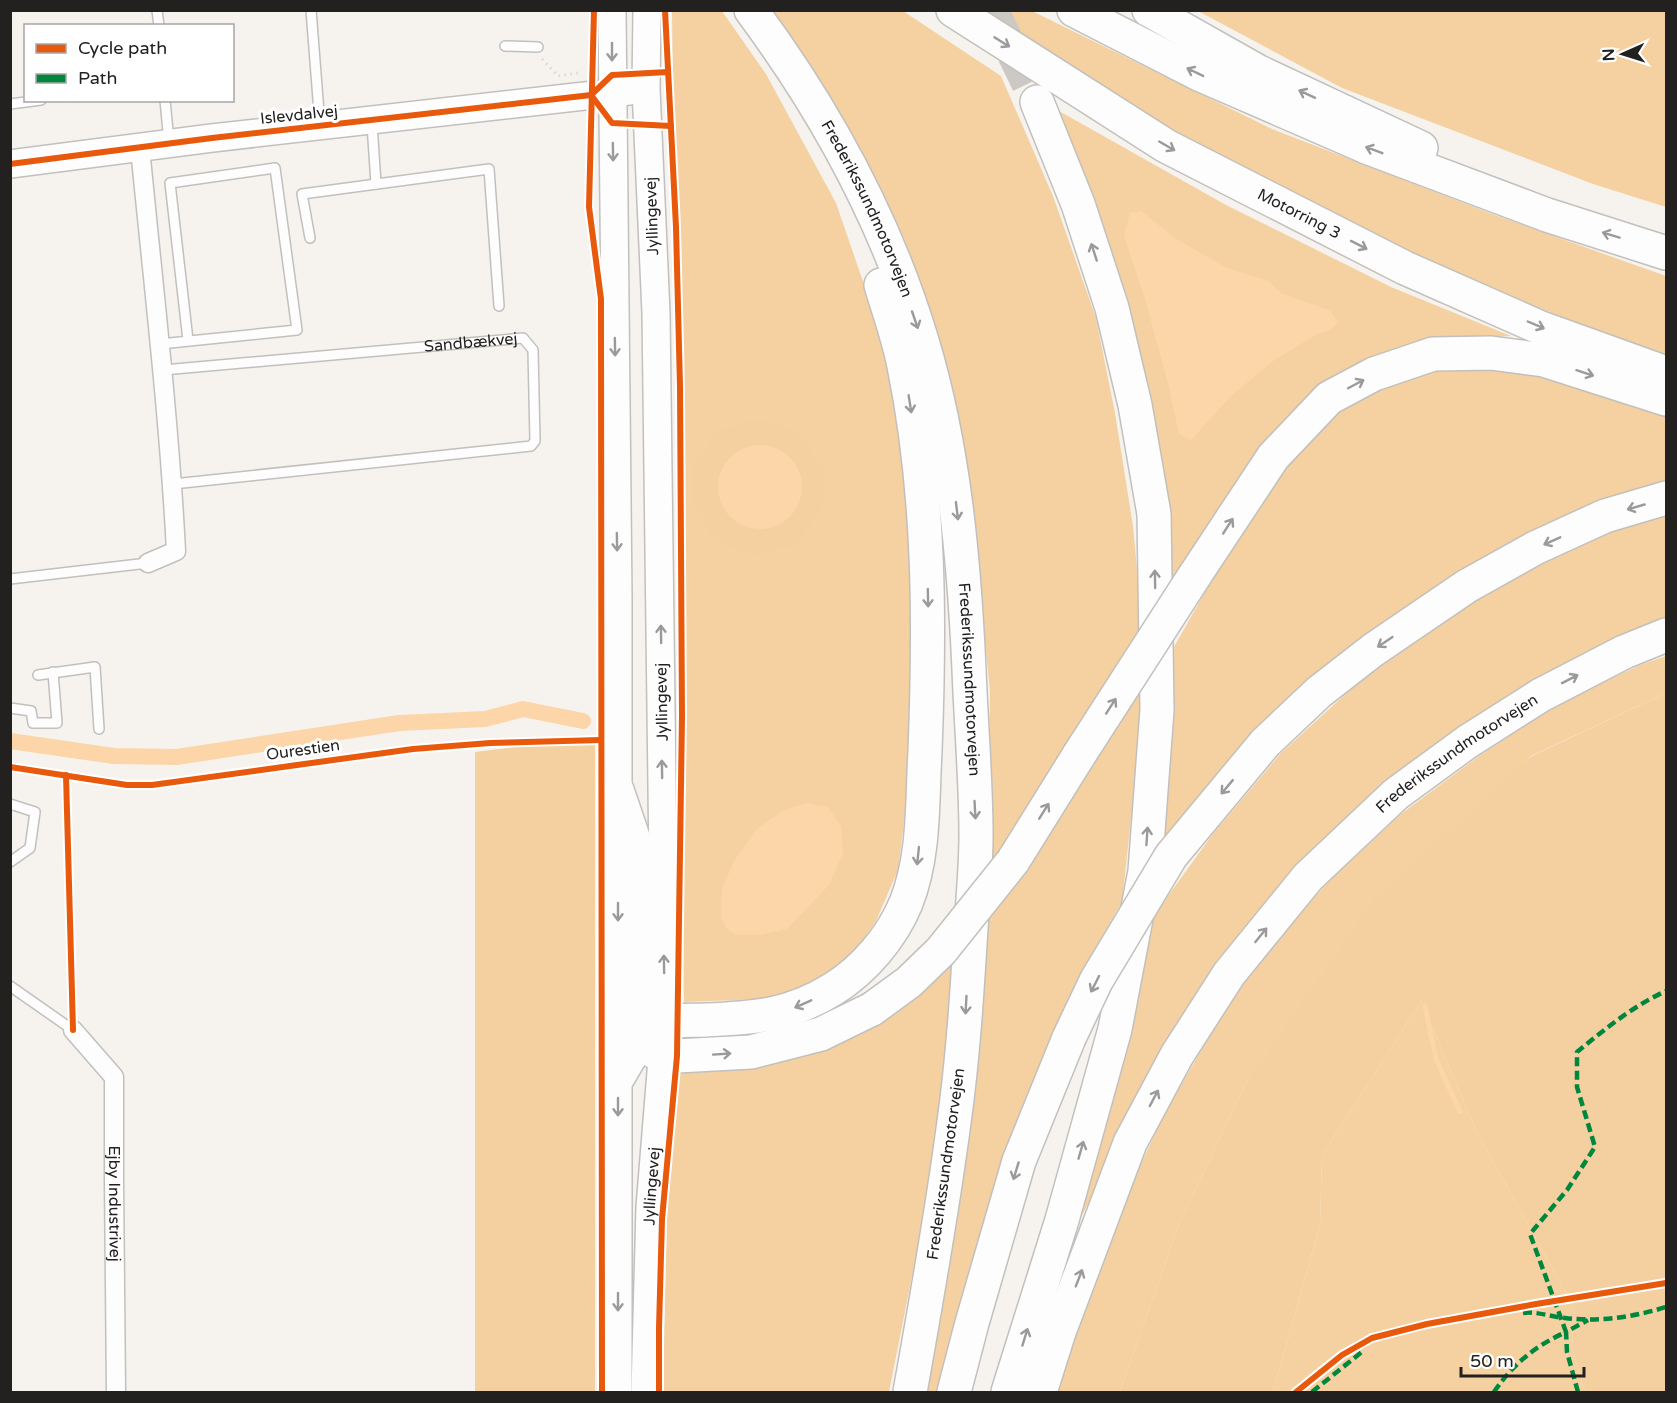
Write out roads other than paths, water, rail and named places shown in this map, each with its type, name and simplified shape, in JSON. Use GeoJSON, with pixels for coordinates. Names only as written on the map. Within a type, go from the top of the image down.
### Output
{"type":"FeatureCollection","features":[{"type":"Feature","properties":{"kind":"highway","name":"Frederikssundmotorvejen"},"geometry":{"type":"LineString","coordinates":[[751,10],[811,96],[847,159],[878,223],[923,343],[938,404],[956,506],[965,585],[976,835],[966,1017],[955,1119],[941,1216],[910,1392]]}},
{"type":"Feature","properties":{"kind":"highway","name":"Motorring 3"},"geometry":{"type":"LineString","coordinates":[[952,10],[1166,146],[1405,268],[1541,328],[1666,373]]}},
{"type":"Feature","properties":{"kind":"highway"},"geometry":{"type":"LineString","coordinates":[[1074,10],[1199,74],[1369,148],[1547,215],[1666,253]]}},
{"type":"Feature","properties":{"kind":"highway"},"geometry":{"type":"LineString","coordinates":[[1149,10],[1259,72],[1403,138],[1547,215]]}},
{"type":"Feature","properties":{"kind":"highway"},"geometry":{"type":"LineString","coordinates":[[618,1077],[657,1039],[797,1007],[831,990],[854,975],[886,938],[905,905],[917,868],[921,830],[929,655],[927,571],[921,477],[904,365],[880,282],[848,198],[771,37]]}},
{"type":"Feature","properties":{"kind":"highway"},"geometry":{"type":"LineString","coordinates":[[1008,1392],[1062,1220],[1115,1029],[1145,872],[1157,710],[1154,514],[1136,405],[1112,308],[1078,204],[1037,102]]}},
{"type":"Feature","properties":{"kind":"highway"},"geometry":{"type":"LineString","coordinates":[[657,1039],[752,1052],[821,1034],[872,1009],[909,982],[941,951],[1013,861],[1079,755],[1273,457],[1329,398],[1374,374],[1432,354],[1491,353],[1544,360],[1666,399]]}},
{"type":"Feature","properties":{"kind":"highway"},"geometry":{"type":"LineString","coordinates":[[954,1392],[1019,1161],[1096,981],[1171,856],[1265,743],[1319,692],[1373,650],[1467,586],[1534,548],[1605,516],[1666,498]]}},
{"type":"Feature","properties":{"kind":"highway","name":"Frederikssundmotorvejen"},"geometry":{"type":"LineString","coordinates":[[1040,1392],[1059,1332],[1130,1143],[1178,1055],[1229,974],[1308,877],[1395,794],[1467,742],[1541,695],[1624,652],[1666,635]]}},
{"type":"Feature","properties":{"kind":"highway"},"geometry":{"type":"LineString","coordinates":[[617,790],[634,840],[639,989],[657,1039]]}},
{"type":"Feature","properties":{"kind":"street","name":"Jyllingevej"},"geometry":{"type":"LineString","coordinates":[[612,10],[618,599],[618,1392]]}},
{"type":"Feature","properties":{"kind":"street","name":"Jyllingevej"},"geometry":{"type":"LineString","coordinates":[[645,1392],[657,1039],[658,415],[646,88],[646,10]]}},
{"type":"Feature","properties":{"kind":"street","name":"Islevdalvej"},"geometry":{"type":"LineString","coordinates":[[10,164],[320,126],[612,94],[646,88]]}},
{"type":"Feature","properties":{"kind":"street"},"geometry":{"type":"LineString","coordinates":[[612,94],[623,98],[630,107],[645,357],[658,415]]}},
{"type":"Feature","properties":{"kind":"street"},"geometry":{"type":"LineString","coordinates":[[140,148],[163,370],[173,484],[176,551],[148,563]]}},
{"type":"Feature","properties":{"kind":"street","name":"Ejby Industrivej"},"geometry":{"type":"LineString","coordinates":[[73,1030],[114,1077],[116,1392]]}},
{"type":"Feature","properties":{"kind":"lane"},"geometry":{"type":"LineString","coordinates":[[311,10],[320,126]]}},
{"type":"Feature","properties":{"kind":"lane"},"geometry":{"type":"LineString","coordinates":[[505,46],[538,47]]}},
{"type":"Feature","properties":{"kind":"lane"},"geometry":{"type":"LineString","coordinates":[[10,104],[26,102]]}},
{"type":"Feature","properties":{"kind":"lane"},"geometry":{"type":"LineString","coordinates":[[165,102],[169,144]]}},
{"type":"Feature","properties":{"kind":"lane"},"geometry":{"type":"LineString","coordinates":[[372,121],[376,184]]}},
{"type":"Feature","properties":{"kind":"lane"},"geometry":{"type":"LineString","coordinates":[[160,344],[297,330],[275,168],[170,183],[188,340]]}},
{"type":"Feature","properties":{"kind":"lane"},"geometry":{"type":"LineString","coordinates":[[310,238],[302,194],[489,170],[499,306]]}},
{"type":"Feature","properties":{"kind":"lane","name":"Sandbækvej"},"geometry":{"type":"LineString","coordinates":[[163,370],[522,338],[533,350],[535,441],[531,446],[173,484]]}},
{"type":"Feature","properties":{"kind":"lane"},"geometry":{"type":"LineString","coordinates":[[10,579],[148,563]]}},
{"type":"Feature","properties":{"kind":"lane"},"geometry":{"type":"LineString","coordinates":[[38,675],[95,667],[99,729]]}},
{"type":"Feature","properties":{"kind":"lane"},"geometry":{"type":"LineString","coordinates":[[10,708],[31,711],[33,723],[57,723],[53,672]]}},
{"type":"Feature","properties":{"kind":"lane"},"geometry":{"type":"LineString","coordinates":[[10,804],[35,812],[30,848],[10,862]]}},
{"type":"Feature","properties":{"kind":"lane"},"geometry":{"type":"LineString","coordinates":[[10,986],[73,1030]]}},
{"type":"Feature","properties":{"kind":"waterway"},"geometry":{"type":"LineString","coordinates":[[10,741],[114,756],[177,757],[399,723],[485,719],[523,709],[583,721]]}},
{"type":"Feature","properties":{"kind":"waterway"},"geometry":{"type":"LineString","coordinates":[[1425,1006],[1436,1059],[1460,1112]]}},
{"type":"Feature","properties":{"kind":"tunnel"},"geometry":{"type":"LineString","coordinates":[[992,10],[1037,102]]}}]}
